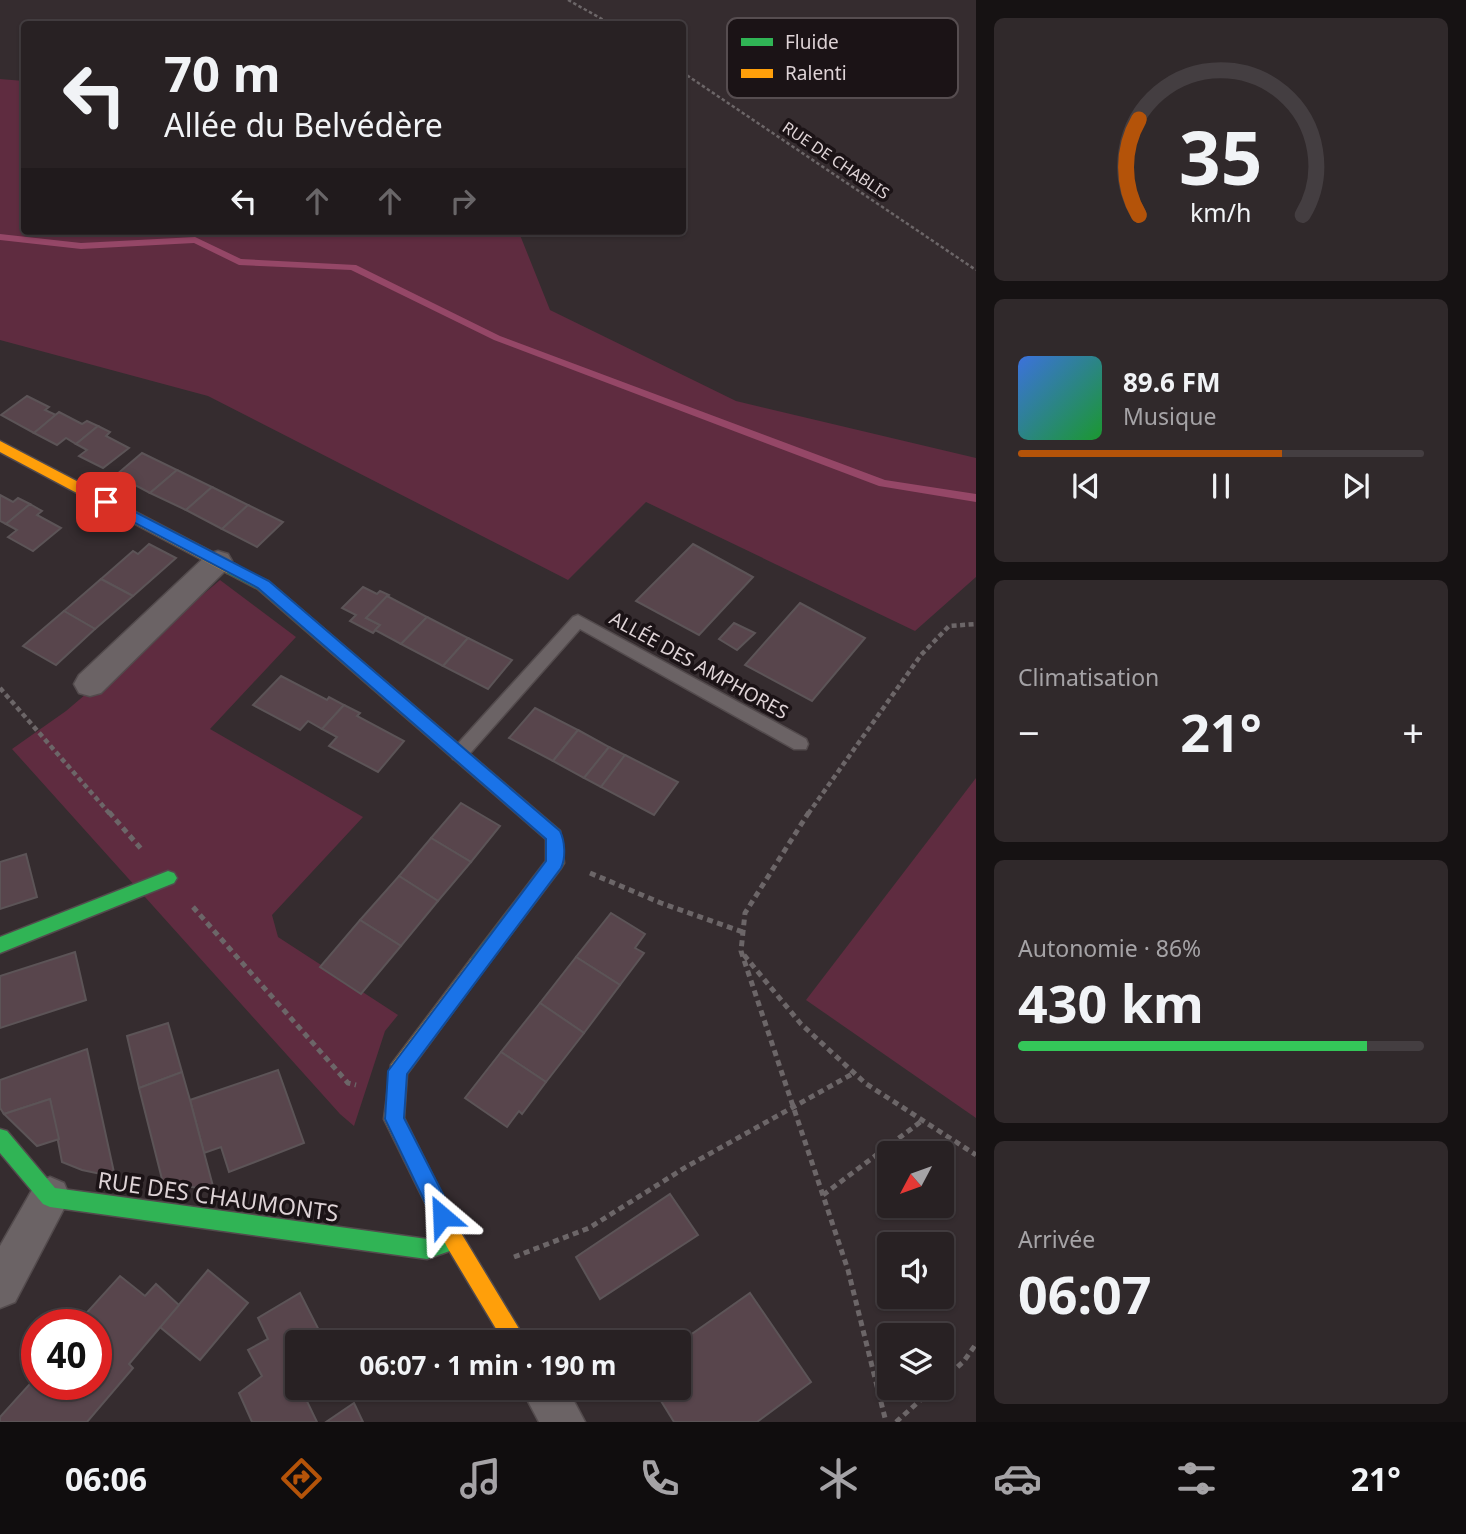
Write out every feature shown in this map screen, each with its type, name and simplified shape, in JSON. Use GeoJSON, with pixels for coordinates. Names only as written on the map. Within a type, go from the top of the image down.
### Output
{"type":"FeatureCollection","features":[{"type":"Feature","properties":{"kind":"street"},"geometry":{"type":"LineString","coordinates":[[0,446],[263,584],[554,836],[555,863],[398,1071],[394,1119],[454,1240],[509,1330]]}},
{"type":"Feature","properties":{"kind":"street"},"geometry":{"type":"LineString","coordinates":[[90,684],[218,561]]}},
{"type":"Feature","properties":{"kind":"street"},"geometry":{"type":"LineString","coordinates":[[0,945],[167,878]]}},
{"type":"Feature","properties":{"kind":"street"},"geometry":{"type":"LineString","coordinates":[[0,1138],[50,1197],[0,1287]]}},
{"type":"Feature","properties":{"kind":"street","name":"RUE DES CHAUMONTS"},"geometry":{"type":"LineString","coordinates":[[50,1197],[426,1249],[454,1240]]}},
{"type":"Feature","properties":{"kind":"street"},"geometry":{"type":"LineString","coordinates":[[550,1400],[564,1422]]}},
{"type":"Feature","properties":{"kind":"lane","name":"ALLÉE DES AMPHORES"},"geometry":{"type":"LineString","coordinates":[[459,754],[579,621],[800,744]]}},
{"type":"Feature","properties":{"kind":"path"},"geometry":{"type":"LineString","coordinates":[[568,0],[606,21]]}},
{"type":"Feature","properties":{"kind":"path","name":"RUE DE CHABLIS"},"geometry":{"type":"LineString","coordinates":[[686,75],[976,270]]}},
{"type":"Feature","properties":{"kind":"path"},"geometry":{"type":"LineString","coordinates":[[886,1422],[848,1270],[741,951],[745,913],[815,803],[920,655],[949,626],[976,624]]}},
{"type":"Feature","properties":{"kind":"path"},"geometry":{"type":"LineString","coordinates":[[555,863],[594,874],[661,903],[743,932]]}},
{"type":"Feature","properties":{"kind":"path"},"geometry":{"type":"LineString","coordinates":[[741,951],[801,1024],[865,1083],[976,1155]]}},
{"type":"Feature","properties":{"kind":"path"},"geometry":{"type":"LineString","coordinates":[[471,1268],[521,1256],[589,1227],[686,1167],[855,1073]]}},
{"type":"Feature","properties":{"kind":"path"},"geometry":{"type":"LineString","coordinates":[[823,1195],[923,1120]]}},
{"type":"Feature","properties":{"kind":"path"},"geometry":{"type":"LineString","coordinates":[[954,1370],[976,1343]]}},
{"type":"Feature","properties":{"kind":"path"},"geometry":{"type":"LineString","coordinates":[[896,1422],[921,1400]]}},
{"type":"Feature","properties":{"kind":"shaded area"},"geometry":{"type":"Polygon","coordinates":[[[0,79],[21,81],[21,235],[520,235],[550,310],[736,401],[976,458],[976,577],[915,631],[646,502],[568,580],[208,396],[0,340],[0,79]]]}},
{"type":"Feature","properties":{"kind":"shaded area"},"geometry":{"type":"Polygon","coordinates":[[[220,580],[296,637],[210,729],[363,817],[272,915],[278,937],[398,1015],[385,1031],[354,1126],[340,1114],[12,749],[66,711],[220,580]]]}},
{"type":"Feature","properties":{"kind":"shaded area"},"geometry":{"type":"Polygon","coordinates":[[[976,778],[976,1118],[806,1000],[976,778]]]}},
{"type":"Feature","properties":{"kind":"building"},"geometry":{"type":"Polygon","coordinates":[[[27,396],[49,407],[45,410],[56,415],[34,433],[1,415],[27,396]]]}},
{"type":"Feature","properties":{"kind":"building"},"geometry":{"type":"Polygon","coordinates":[[[59,412],[82,424],[87,421],[98,426],[76,444],[66,438],[57,445],[34,433],[59,412]]]}},
{"type":"Feature","properties":{"kind":"building"},"geometry":{"type":"Polygon","coordinates":[[[98,426],[110,432],[106,436],[129,448],[103,468],[79,456],[87,450],[76,444],[98,426]]]}},
{"type":"Feature","properties":{"kind":"building"},"geometry":{"type":"Polygon","coordinates":[[[142,453],[177,470],[150,493],[116,475],[142,453]]]}},
{"type":"Feature","properties":{"kind":"building"},"geometry":{"type":"Polygon","coordinates":[[[177,470],[212,487],[186,510],[150,493],[177,470]]]}},
{"type":"Feature","properties":{"kind":"building"},"geometry":{"type":"Polygon","coordinates":[[[212,487],[248,505],[222,529],[186,510],[212,487]]]}},
{"type":"Feature","properties":{"kind":"building"},"geometry":{"type":"Polygon","coordinates":[[[0,495],[13,502],[18,498],[30,504],[6,524],[0,521],[0,495]]]}},
{"type":"Feature","properties":{"kind":"building"},"geometry":{"type":"Polygon","coordinates":[[[30,504],[42,511],[37,515],[61,528],[33,551],[8,537],[17,530],[6,524],[30,504]]]}},
{"type":"Feature","properties":{"kind":"building"},"geometry":{"type":"Polygon","coordinates":[[[248,505],[283,522],[257,547],[222,529],[248,505]]]}},
{"type":"Feature","properties":{"kind":"building"},"geometry":{"type":"Polygon","coordinates":[[[149,544],[176,558],[133,596],[101,579],[133,551],[138,554],[149,544]]]}},
{"type":"Feature","properties":{"kind":"building"},"geometry":{"type":"Polygon","coordinates":[[[693,544],[753,577],[699,635],[636,601],[693,544]]]}},
{"type":"Feature","properties":{"kind":"building"},"geometry":{"type":"Polygon","coordinates":[[[101,579],[133,596],[95,629],[64,611],[101,579]]]}},
{"type":"Feature","properties":{"kind":"building"},"geometry":{"type":"Polygon","coordinates":[[[363,587],[377,594],[380,591],[389,595],[366,618],[380,625],[373,633],[350,621],[356,615],[342,608],[363,587]]]}},
{"type":"Feature","properties":{"kind":"building"},"geometry":{"type":"Polygon","coordinates":[[[387,596],[427,617],[401,644],[375,630],[380,625],[366,618],[387,596]]]}},
{"type":"Feature","properties":{"kind":"building"},"geometry":{"type":"Polygon","coordinates":[[[800,603],[865,638],[812,701],[745,665],[800,603]]]}},
{"type":"Feature","properties":{"kind":"building"},"geometry":{"type":"Polygon","coordinates":[[[64,611],[95,629],[56,665],[23,646],[64,611]]]}},
{"type":"Feature","properties":{"kind":"building"},"geometry":{"type":"Polygon","coordinates":[[[427,617],[468,638],[443,666],[401,644],[427,617]]]}},
{"type":"Feature","properties":{"kind":"building"},"geometry":{"type":"Polygon","coordinates":[[[734,623],[755,633],[737,650],[719,639],[734,623]]]}},
{"type":"Feature","properties":{"kind":"building"},"geometry":{"type":"Polygon","coordinates":[[[468,638],[512,660],[488,689],[443,666],[468,638]]]}},
{"type":"Feature","properties":{"kind":"building"},"geometry":{"type":"Polygon","coordinates":[[[281,676],[327,700],[329,697],[344,705],[322,729],[308,721],[300,730],[253,705],[281,676]]]}},
{"type":"Feature","properties":{"kind":"building"},"geometry":{"type":"Polygon","coordinates":[[[344,705],[360,713],[357,716],[404,741],[378,772],[329,746],[337,737],[322,729],[344,705]]]}},
{"type":"Feature","properties":{"kind":"building"},"geometry":{"type":"Polygon","coordinates":[[[535,708],[578,730],[553,761],[509,738],[535,708]]]}},
{"type":"Feature","properties":{"kind":"building"},"geometry":{"type":"Polygon","coordinates":[[[578,730],[609,747],[584,778],[553,761],[578,730]]]}},
{"type":"Feature","properties":{"kind":"building"},"geometry":{"type":"Polygon","coordinates":[[[609,747],[625,755],[601,787],[584,778],[609,747]]]}},
{"type":"Feature","properties":{"kind":"building"},"geometry":{"type":"Polygon","coordinates":[[[625,755],[678,782],[654,815],[601,787],[625,755]]]}},
{"type":"Feature","properties":{"kind":"building"},"geometry":{"type":"Polygon","coordinates":[[[461,803],[500,826],[471,862],[431,838],[461,803]]]}},
{"type":"Feature","properties":{"kind":"building"},"geometry":{"type":"Polygon","coordinates":[[[431,838],[471,862],[438,901],[399,876],[431,838]]]}},
{"type":"Feature","properties":{"kind":"building"},"geometry":{"type":"Polygon","coordinates":[[[26,854],[37,897],[0,909],[0,862],[26,854]]]}},
{"type":"Feature","properties":{"kind":"building"},"geometry":{"type":"Polygon","coordinates":[[[399,876],[438,901],[401,946],[360,920],[399,876]]]}},
{"type":"Feature","properties":{"kind":"building"},"geometry":{"type":"Polygon","coordinates":[[[611,913],[645,934],[635,948],[644,953],[620,985],[576,957],[611,913]]]}},
{"type":"Feature","properties":{"kind":"building"},"geometry":{"type":"Polygon","coordinates":[[[360,920],[401,946],[361,994],[320,967],[360,920]]]}},
{"type":"Feature","properties":{"kind":"building"},"geometry":{"type":"Polygon","coordinates":[[[75,952],[86,1000],[0,1028],[0,976],[75,952]]]}},
{"type":"Feature","properties":{"kind":"building"},"geometry":{"type":"Polygon","coordinates":[[[576,957],[620,985],[584,1033],[540,1003],[576,957]]]}},
{"type":"Feature","properties":{"kind":"building"},"geometry":{"type":"Polygon","coordinates":[[[540,1003],[584,1033],[546,1082],[501,1052],[540,1003]]]}},
{"type":"Feature","properties":{"kind":"building"},"geometry":{"type":"Polygon","coordinates":[[[168,1023],[182,1072],[139,1088],[127,1036],[168,1023]]]}},
{"type":"Feature","properties":{"kind":"building"},"geometry":{"type":"Polygon","coordinates":[[[87,1049],[115,1177],[82,1170],[62,1162],[50,1099],[4,1114],[0,1108],[0,1080],[87,1049]]]}},
{"type":"Feature","properties":{"kind":"building"},"geometry":{"type":"Polygon","coordinates":[[[501,1052],[546,1082],[522,1114],[519,1111],[507,1127],[465,1098],[501,1052]]]}},
{"type":"Feature","properties":{"kind":"building"},"geometry":{"type":"Polygon","coordinates":[[[278,1070],[304,1143],[229,1172],[221,1147],[204,1153],[190,1100],[278,1070]]]}},
{"type":"Feature","properties":{"kind":"building"},"geometry":{"type":"Polygon","coordinates":[[[182,1072],[214,1190],[163,1183],[139,1088],[182,1072]]]}},
{"type":"Feature","properties":{"kind":"building"},"geometry":{"type":"Polygon","coordinates":[[[50,1099],[59,1139],[37,1146],[4,1114],[50,1099]]]}},
{"type":"Feature","properties":{"kind":"building"},"geometry":{"type":"Polygon","coordinates":[[[670,1194],[698,1235],[600,1299],[576,1257],[670,1194]]]}},
{"type":"Feature","properties":{"kind":"building"},"geometry":{"type":"Polygon","coordinates":[[[208,1270],[248,1303],[200,1360],[160,1327],[208,1270]]]}},
{"type":"Feature","properties":{"kind":"building"},"geometry":{"type":"Polygon","coordinates":[[[120,1276],[145,1296],[156,1284],[179,1305],[129,1364],[133,1368],[112,1393],[112,1309],[90,1309],[120,1276]]]}},
{"type":"Feature","properties":{"kind":"building"},"geometry":{"type":"Polygon","coordinates":[[[300,1293],[319,1330],[285,1330],[285,1400],[306,1400],[317,1422],[252,1422],[239,1393],[262,1376],[248,1350],[268,1339],[258,1318],[300,1293]]]}},
{"type":"Feature","properties":{"kind":"building"},"geometry":{"type":"Polygon","coordinates":[[[750,1293],[811,1382],[757,1422],[674,1422],[660,1400],[691,1400],[691,1335],[750,1293]]]}},
{"type":"Feature","properties":{"kind":"building"},"geometry":{"type":"Polygon","coordinates":[[[21,1394],[21,1400],[106,1400],[87,1422],[0,1422],[0,1417],[21,1394]]]}},
{"type":"Feature","properties":{"kind":"building"},"geometry":{"type":"Polygon","coordinates":[[[354,1403],[363,1422],[326,1422],[354,1403]]]}},
{"type":"Feature","properties":{"kind":"waterway"},"geometry":{"type":"LineString","coordinates":[[0,237],[81,246],[195,240],[239,262],[353,267],[497,338],[883,483],[976,498]]}},
{"type":"Feature","properties":{"kind":"traffic: fast"},"geometry":{"type":"LineString","coordinates":[[232,569],[263,585],[554,836],[555,863],[477,965]]}},
{"type":"Feature","properties":{"kind":"traffic: fast"},"geometry":{"type":"LineString","coordinates":[[0,945],[168,878]]}},
{"type":"Feature","properties":{"kind":"traffic: fast"},"geometry":{"type":"LineString","coordinates":[[0,1138],[50,1197],[427,1249],[454,1240]]}},
{"type":"Feature","properties":{"kind":"traffic: slow"},"geometry":{"type":"LineString","coordinates":[[0,446],[232,569]]}},
{"type":"Feature","properties":{"kind":"traffic: slow"},"geometry":{"type":"LineString","coordinates":[[477,965],[398,1071],[394,1119],[454,1240],[509,1330]]}},
{"type":"Feature","properties":{"kind":"route"},"geometry":{"type":"LineString","coordinates":[[106,502],[263,584],[554,836],[555,863],[398,1071],[394,1119],[442,1216]]}}]}
